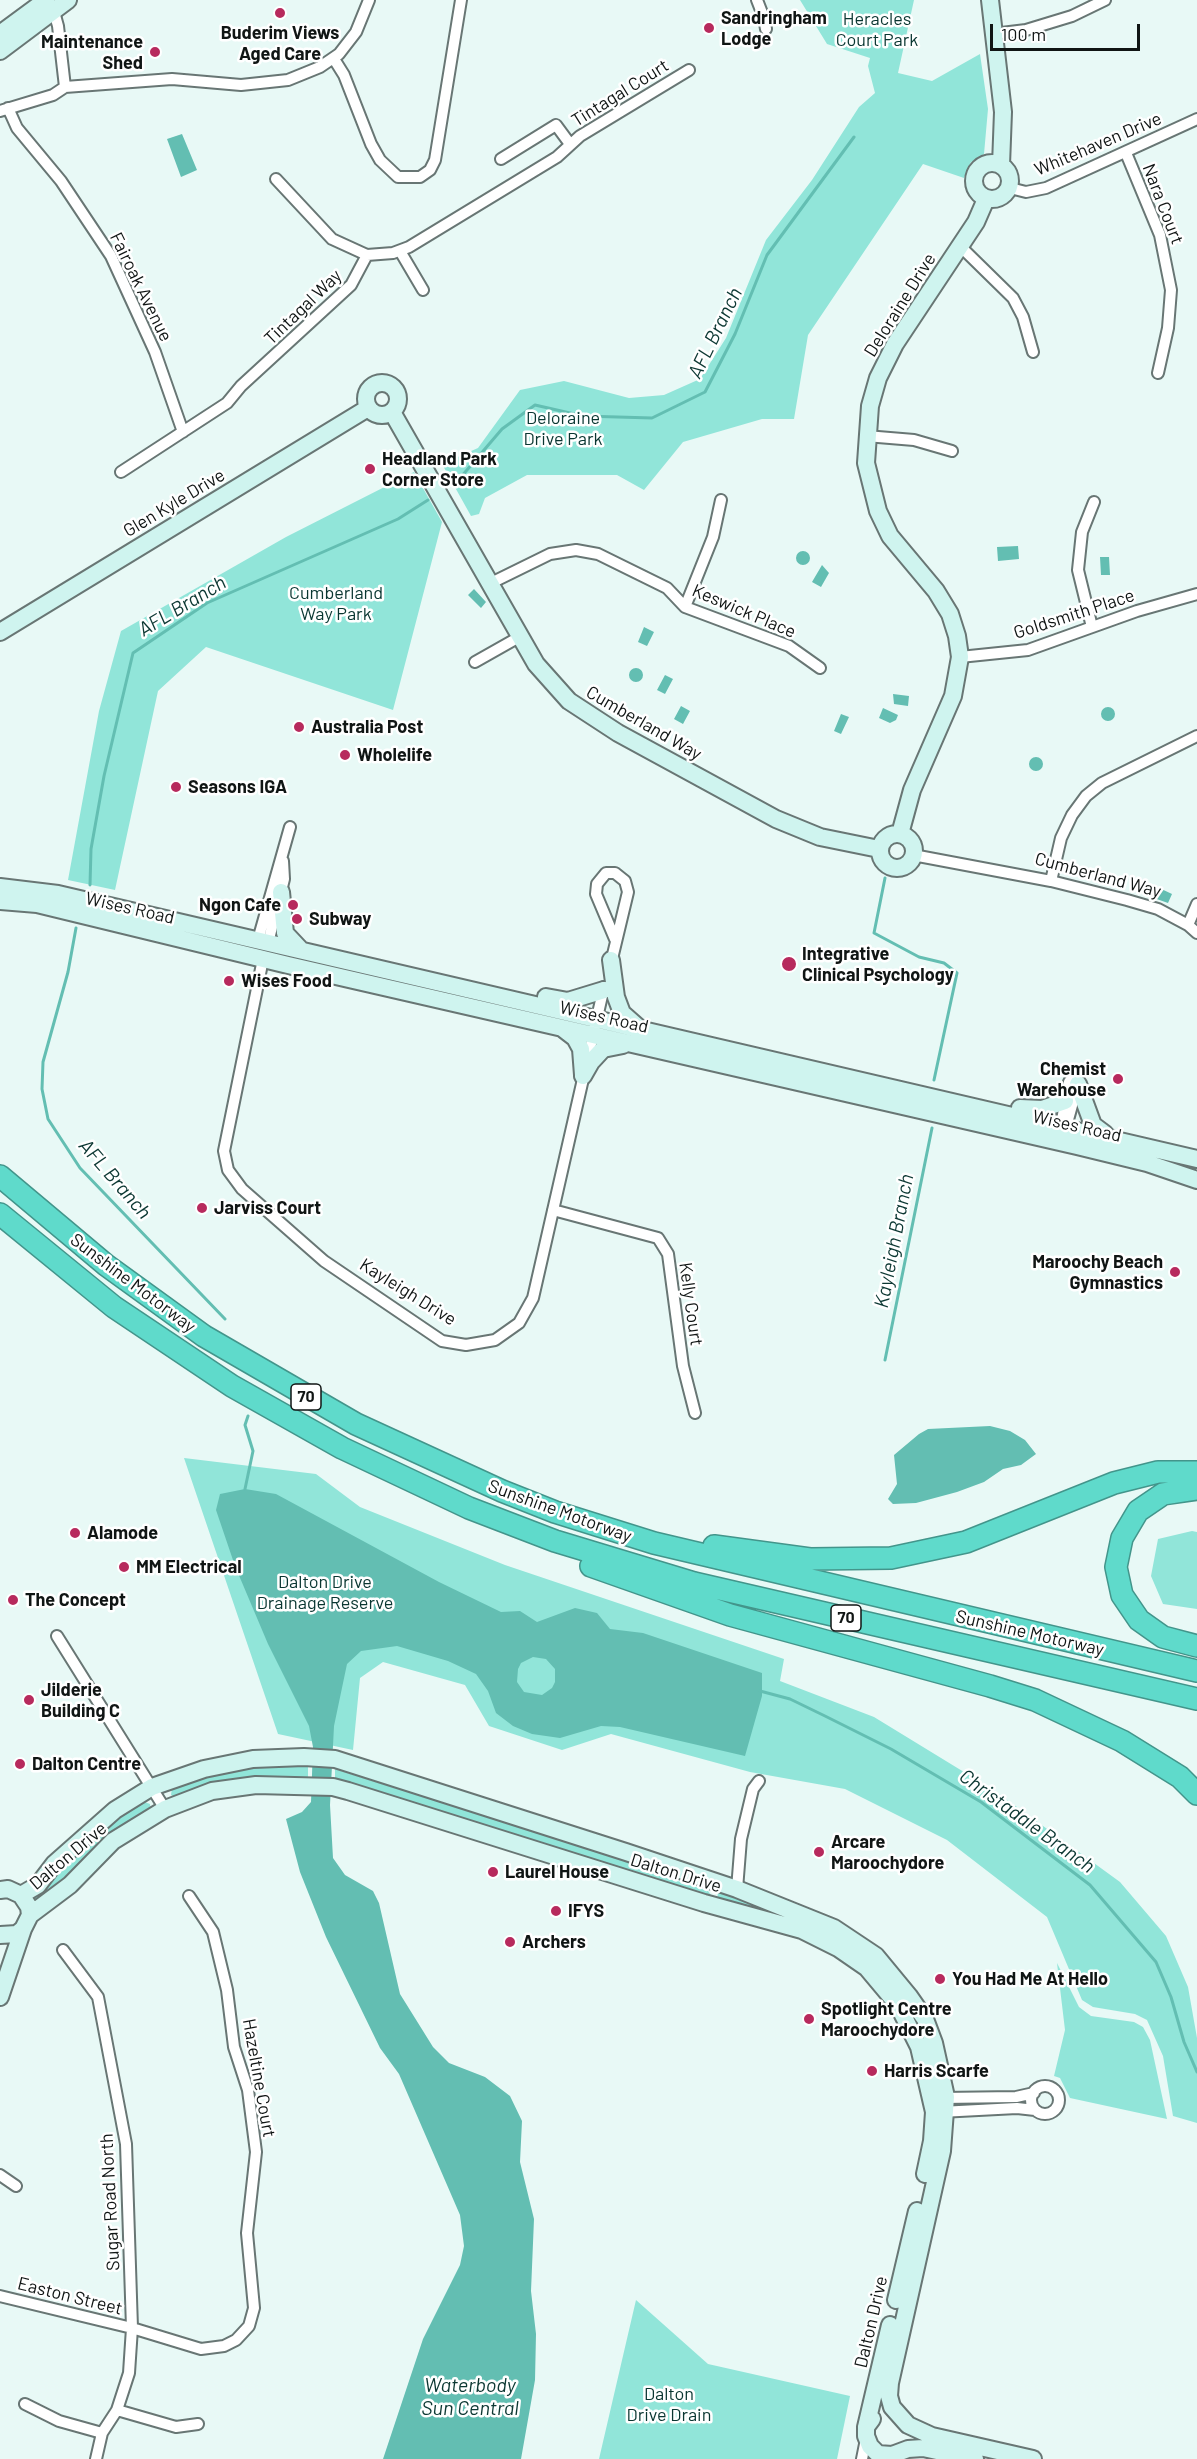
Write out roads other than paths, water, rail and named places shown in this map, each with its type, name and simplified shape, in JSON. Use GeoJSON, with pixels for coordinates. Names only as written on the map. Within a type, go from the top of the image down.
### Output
{"type":"FeatureCollection","features":[{"type":"Feature","properties":{"kind":"highway","name":"Sunshine Motorway"},"geometry":{"type":"LineString","coordinates":[[0,1176],[65,1232],[204,1336],[292,1389],[403,1448],[492,1487],[555,1512],[654,1544],[1197,1671]]}},
{"type":"Feature","properties":{"kind":"highway","name":"Sunshine Motorway"},"geometry":{"type":"LineString","coordinates":[[0,1214],[114,1307],[232,1386],[292,1422],[379,1467],[500,1520],[591,1553],[694,1583],[1197,1699]]}},
{"type":"Feature","properties":{"kind":"highway"},"geometry":{"type":"LineString","coordinates":[[654,1544],[681,1540],[810,1559],[891,1558],[974,1539],[1122,1480],[1158,1472],[1197,1472]]}},
{"type":"Feature","properties":{"kind":"highway"},"geometry":{"type":"LineString","coordinates":[[1197,1489],[1164,1494],[1138,1511],[1122,1538],[1116,1567],[1122,1595],[1139,1620],[1163,1637],[1197,1646]]}},
{"type":"Feature","properties":{"kind":"highway"},"geometry":{"type":"LineString","coordinates":[[500,1520],[520,1537],[664,1594],[769,1626],[999,1689],[1084,1722],[1137,1750],[1180,1777],[1197,1794]]}},
{"type":"Feature","properties":{"kind":"main road"},"geometry":{"type":"LineString","coordinates":[[990,0],[1003,112],[1001,165]]}},
{"type":"Feature","properties":{"kind":"main road"},"geometry":{"type":"LineString","coordinates":[[0,34],[50,7]]}},
{"type":"Feature","properties":{"kind":"main road"},"geometry":{"type":"LineString","coordinates":[[0,51],[50,7]]}},
{"type":"Feature","properties":{"kind":"main road"},"geometry":{"type":"LineString","coordinates":[[989,163],[1001,165],[1011,177],[1010,188],[998,199],[986,199],[977,192],[975,174],[989,163]]}},
{"type":"Feature","properties":{"kind":"main road","name":"Deloraine Drive"},"geometry":{"type":"LineString","coordinates":[[900,834],[912,790],[953,696],[960,657],[957,636],[950,614],[936,591],[890,536],[878,511],[866,463],[866,436],[870,406],[878,378],[895,344],[976,222],[986,199]]}},
{"type":"Feature","properties":{"kind":"main road"},"geometry":{"type":"LineString","coordinates":[[376,384],[391,385],[398,396],[392,412],[378,415],[368,408],[365,399],[370,388],[376,384]]}},
{"type":"Feature","properties":{"kind":"main road","name":"Glen Kyle Drive"},"geometry":{"type":"LineString","coordinates":[[0,632],[368,408]]}},
{"type":"Feature","properties":{"kind":"main road","name":"Cumberland Way"},"geometry":{"type":"LineString","coordinates":[[392,412],[536,663],[556,689],[577,708],[795,828],[820,837],[879,849]]}},
{"type":"Feature","properties":{"kind":"main road"},"geometry":{"type":"LineString","coordinates":[[900,834],[910,840],[913,855],[907,865],[896,868],[886,865],[879,849],[884,839],[900,834]]}},
{"type":"Feature","properties":{"kind":"main road","name":"Wises Road"},"geometry":{"type":"LineString","coordinates":[[0,887],[41,890],[488,994],[594,1027],[1062,1131],[1109,1136],[1197,1159]]}},
{"type":"Feature","properties":{"kind":"main road"},"geometry":{"type":"LineString","coordinates":[[281,892],[285,933],[301,950]]}},
{"type":"Feature","properties":{"kind":"main road","name":"Wises Road"},"geometry":{"type":"LineString","coordinates":[[0,901],[37,904],[561,1028],[594,1027]]}},
{"type":"Feature","properties":{"kind":"main road","name":"Kayleigh Drive"},"geometry":{"type":"LineString","coordinates":[[262,959],[263,941]]}},
{"type":"Feature","properties":{"kind":"main road"},"geometry":{"type":"LineString","coordinates":[[583,1076],[591,1062],[603,1049],[638,1037],[622,1013],[616,997],[611,960]]}},
{"type":"Feature","properties":{"kind":"main road"},"geometry":{"type":"LineString","coordinates":[[488,994],[527,993],[568,1001],[604,990]]}},
{"type":"Feature","properties":{"kind":"main road"},"geometry":{"type":"LineString","coordinates":[[561,1028],[575,1038],[581,1050],[583,1076]]}},
{"type":"Feature","properties":{"kind":"main road","name":"Wises Road"},"geometry":{"type":"LineString","coordinates":[[638,1037],[957,1101],[1062,1131],[1197,1180]]}},
{"type":"Feature","properties":{"kind":"main road"},"geometry":{"type":"LineString","coordinates":[[1078,1084],[1093,1125],[1109,1136]]}},
{"type":"Feature","properties":{"kind":"main road"},"geometry":{"type":"LineString","coordinates":[[957,1101],[993,1102],[1029,1109],[1042,1109],[1065,1101]]}},
{"type":"Feature","properties":{"kind":"main road","name":"Dalton Drive"},"geometry":{"type":"LineString","coordinates":[[7,1890],[39,1885],[54,1864],[115,1810],[152,1787],[204,1769],[253,1759],[304,1757],[335,1759],[654,1861],[737,1888],[834,1928],[867,1948],[909,1996],[925,2019],[941,2105],[890,2383],[891,2404],[900,2418]]}},
{"type":"Feature","properties":{"kind":"main road","name":"Dalton Drive"},"geometry":{"type":"LineString","coordinates":[[26,1922],[70,1885],[113,1841],[165,1809],[212,1791],[256,1785],[305,1786],[333,1787],[704,1903],[802,1930],[838,1947],[867,1968],[898,2005],[919,2047],[941,2105],[866,2432]]}},
{"type":"Feature","properties":{"kind":"main road"},"geometry":{"type":"LineString","coordinates":[[654,1861],[670,1873],[714,1888],[716,1895],[713,1902],[704,1903]]}},
{"type":"Feature","properties":{"kind":"main road"},"geometry":{"type":"LineString","coordinates":[[1,1991],[26,1922],[29,1907],[7,1890]]}},
{"type":"Feature","properties":{"kind":"main road"},"geometry":{"type":"LineString","coordinates":[[809,1917],[800,1915],[795,1919],[836,1939],[838,1947]]}},
{"type":"Feature","properties":{"kind":"main road"},"geometry":{"type":"LineString","coordinates":[[1,1991],[1,1935],[9,1936],[26,1922]]}},
{"type":"Feature","properties":{"kind":"main road"},"geometry":{"type":"LineString","coordinates":[[975,2459],[923,2448],[881,2457],[872,2449],[866,2432],[879,2414],[893,2414],[912,2427],[936,2438],[1033,2459]]}},
{"type":"Feature","properties":{"kind":"street"},"geometry":{"type":"LineString","coordinates":[[3,109],[53,95],[65,87],[172,80],[231,85],[265,84],[288,80],[334,59],[351,39],[369,0]]}},
{"type":"Feature","properties":{"kind":"street"},"geometry":{"type":"LineString","coordinates":[[334,59],[344,75],[370,144],[380,160],[398,177],[420,177],[430,170],[435,160],[461,0]]}},
{"type":"Feature","properties":{"kind":"street"},"geometry":{"type":"LineString","coordinates":[[757,0],[765,18],[766,29]]}},
{"type":"Feature","properties":{"kind":"street"},"geometry":{"type":"LineString","coordinates":[[993,34],[1026,30],[1072,16],[1105,0]]}},
{"type":"Feature","properties":{"kind":"street"},"geometry":{"type":"LineString","coordinates":[[50,7],[65,87]]}},
{"type":"Feature","properties":{"kind":"street","name":"Tintagal Court"},"geometry":{"type":"LineString","coordinates":[[570,144],[688,70]]}},
{"type":"Feature","properties":{"kind":"street","name":"Fairoak Avenue"},"geometry":{"type":"LineString","coordinates":[[3,109],[61,181],[111,256],[155,352],[183,432]]}},
{"type":"Feature","properties":{"kind":"street","name":"Whitehaven Drive"},"geometry":{"type":"LineString","coordinates":[[1010,188],[1026,192],[1046,188],[1197,119]]}},
{"type":"Feature","properties":{"kind":"street"},"geometry":{"type":"LineString","coordinates":[[276,179],[332,239],[367,255],[385,255],[400,251],[556,157],[570,144],[556,125],[501,159]]}},
{"type":"Feature","properties":{"kind":"street","name":"Nara Court"},"geometry":{"type":"LineString","coordinates":[[1126,153],[1160,235],[1171,290],[1168,328],[1158,372]]}},
{"type":"Feature","properties":{"kind":"street"},"geometry":{"type":"LineString","coordinates":[[960,246],[1013,298],[1023,317],[1033,352]]}},
{"type":"Feature","properties":{"kind":"street"},"geometry":{"type":"LineString","coordinates":[[400,251],[423,290]]}},
{"type":"Feature","properties":{"kind":"street","name":"Tintagal Way"},"geometry":{"type":"LineString","coordinates":[[121,472],[227,404],[241,386],[351,285],[367,255]]}},
{"type":"Feature","properties":{"kind":"street"},"geometry":{"type":"LineString","coordinates":[[866,436],[914,440],[952,451]]}},
{"type":"Feature","properties":{"kind":"street"},"geometry":{"type":"LineString","coordinates":[[685,607],[713,537],[721,500]]}},
{"type":"Feature","properties":{"kind":"street"},"geometry":{"type":"LineString","coordinates":[[1092,627],[1078,570],[1082,532],[1094,502]]}},
{"type":"Feature","properties":{"kind":"street","name":"Keswick Place"},"geometry":{"type":"LineString","coordinates":[[491,583],[550,554],[576,550],[598,554],[667,588],[685,607],[789,645],[820,668]]}},
{"type":"Feature","properties":{"kind":"street","name":"Goldsmith Place"},"geometry":{"type":"LineString","coordinates":[[960,657],[1028,650],[1197,594]]}},
{"type":"Feature","properties":{"kind":"street"},"geometry":{"type":"LineString","coordinates":[[475,662],[521,636]]}},
{"type":"Feature","properties":{"kind":"street"},"geometry":{"type":"LineString","coordinates":[[1051,881],[1060,838],[1072,815],[1086,796],[1102,783],[1197,736]]}},
{"type":"Feature","properties":{"kind":"street"},"geometry":{"type":"LineString","coordinates":[[263,941],[274,876],[283,858],[290,827]]}},
{"type":"Feature","properties":{"kind":"street","name":"Cumberland Way"},"geometry":{"type":"LineString","coordinates":[[913,855],[1051,881],[1158,909],[1188,925],[1197,933]]}},
{"type":"Feature","properties":{"kind":"street"},"geometry":{"type":"LineString","coordinates":[[263,941],[281,892],[284,879],[283,858]]}},
{"type":"Feature","properties":{"kind":"street","name":"Kayleigh Drive"},"geometry":{"type":"LineString","coordinates":[[262,959],[261,978],[224,1151],[228,1170],[242,1188],[297,1240],[442,1341],[466,1345],[495,1340],[519,1323],[533,1298],[594,1027],[628,892],[625,881],[615,873],[606,873],[597,884],[596,894],[615,939]]}},
{"type":"Feature","properties":{"kind":"street"},"geometry":{"type":"LineString","coordinates":[[1188,925],[1197,904]]}},
{"type":"Feature","properties":{"kind":"street"},"geometry":{"type":"LineString","coordinates":[[1075,1074],[1078,1084],[1062,1131],[1069,1082],[1075,1074]]}},
{"type":"Feature","properties":{"kind":"street","name":"Kelly Court"},"geometry":{"type":"LineString","coordinates":[[553,1210],[658,1238],[668,1254],[683,1365],[695,1413]]}},
{"type":"Feature","properties":{"kind":"street"},"geometry":{"type":"LineString","coordinates":[[57,1636],[165,1809]]}},
{"type":"Feature","properties":{"kind":"street"},"geometry":{"type":"LineString","coordinates":[[737,1888],[741,1839],[753,1789],[759,1781]]}},
{"type":"Feature","properties":{"kind":"street","name":"Hazeltine Court"},"geometry":{"type":"LineString","coordinates":[[132,2328],[201,2349],[213,2349],[236,2340],[249,2326],[254,2308],[247,2233],[256,2152],[248,2090],[234,2047],[227,1990],[213,1932],[189,1896]]}},
{"type":"Feature","properties":{"kind":"street","name":"Sugar Road North"},"geometry":{"type":"LineString","coordinates":[[63,1950],[98,1997],[126,2144],[132,2328],[129,2373],[117,2410],[102,2433],[96,2459]]}},
{"type":"Feature","properties":{"kind":"street"},"geometry":{"type":"LineString","coordinates":[[1049,2087],[1056,2091],[1060,2100],[1058,2108],[1051,2114],[1017,2108],[941,2105],[1016,2097],[1034,2093],[1039,2088],[1049,2087]]}},
{"type":"Feature","properties":{"kind":"street"},"geometry":{"type":"LineString","coordinates":[[1034,2093],[1032,2104],[1035,2110]]}},
{"type":"Feature","properties":{"kind":"street"},"geometry":{"type":"LineString","coordinates":[[0,2175],[16,2186]]}},
{"type":"Feature","properties":{"kind":"street","name":"Easton Street"},"geometry":{"type":"LineString","coordinates":[[0,2296],[132,2328]]}},
{"type":"Feature","properties":{"kind":"street"},"geometry":{"type":"LineString","coordinates":[[25,2404],[59,2421],[102,2433]]}},
{"type":"Feature","properties":{"kind":"street"},"geometry":{"type":"LineString","coordinates":[[117,2410],[176,2427],[198,2424]]}},
{"type":"Feature","properties":{"kind":"street"},"geometry":{"type":"LineString","coordinates":[[862,2459],[866,2432]]}},
{"type":"Feature","properties":{"kind":"water"},"geometry":{"type":"Polygon","coordinates":[[[182,134],[197,170],[181,177],[167,139],[182,134]]]}},
{"type":"Feature","properties":{"kind":"water"},"geometry":{"type":"Polygon","coordinates":[[[1018,546],[1019,559],[998,561],[997,547],[1018,546]]]}},
{"type":"Feature","properties":{"kind":"water"},"geometry":{"type":"Polygon","coordinates":[[[803,551],[808,553],[810,558],[808,563],[803,565],[798,563],[796,558],[798,553],[803,551]]]}},
{"type":"Feature","properties":{"kind":"water"},"geometry":{"type":"Polygon","coordinates":[[[1100,557],[1109,557],[1110,575],[1101,575],[1100,557]]]}},
{"type":"Feature","properties":{"kind":"water"},"geometry":{"type":"Polygon","coordinates":[[[822,565],[829,573],[821,587],[812,582],[822,565]]]}},
{"type":"Feature","properties":{"kind":"water"},"geometry":{"type":"Polygon","coordinates":[[[474,589],[486,602],[481,608],[468,595],[474,589]]]}},
{"type":"Feature","properties":{"kind":"water"},"geometry":{"type":"Polygon","coordinates":[[[644,627],[654,632],[647,646],[638,642],[644,627]]]}},
{"type":"Feature","properties":{"kind":"water"},"geometry":{"type":"Polygon","coordinates":[[[636,668],[641,670],[643,675],[641,680],[636,682],[631,680],[629,675],[631,670],[636,668]]]}},
{"type":"Feature","properties":{"kind":"water"},"geometry":{"type":"Polygon","coordinates":[[[665,675],[673,679],[665,694],[657,690],[665,675]]]}},
{"type":"Feature","properties":{"kind":"water"},"geometry":{"type":"Polygon","coordinates":[[[893,694],[909,696],[908,706],[894,704],[893,694]]]}},
{"type":"Feature","properties":{"kind":"water"},"geometry":{"type":"Polygon","coordinates":[[[681,706],[690,711],[683,724],[674,719],[681,706]]]}},
{"type":"Feature","properties":{"kind":"water"},"geometry":{"type":"Polygon","coordinates":[[[1105,707],[1111,707],[1115,714],[1111,721],[1105,721],[1101,717],[1101,711],[1105,707]]]}},
{"type":"Feature","properties":{"kind":"water"},"geometry":{"type":"Polygon","coordinates":[[[883,708],[898,715],[896,720],[890,723],[879,718],[883,708]]]}},
{"type":"Feature","properties":{"kind":"water"},"geometry":{"type":"Polygon","coordinates":[[[841,714],[849,717],[841,734],[834,731],[841,714]]]}},
{"type":"Feature","properties":{"kind":"water"},"geometry":{"type":"Polygon","coordinates":[[[1036,757],[1041,759],[1043,764],[1041,769],[1036,771],[1031,769],[1029,764],[1031,759],[1036,757]]]}},
{"type":"Feature","properties":{"kind":"water"},"geometry":{"type":"Polygon","coordinates":[[[1155,886],[1172,894],[1168,903],[1151,897],[1155,886]]]}},
{"type":"Feature","properties":{"kind":"water"},"geometry":{"type":"Polygon","coordinates":[[[990,1426],[1010,1431],[1025,1440],[1036,1454],[1021,1465],[1003,1469],[984,1482],[957,1492],[916,1503],[893,1504],[888,1499],[897,1484],[894,1455],[919,1434],[928,1429],[990,1426]]]}},
{"type":"Feature","properties":{"kind":"water","name":"Waterbody Sun Central"},"geometry":{"type":"Polygon","coordinates":[[[245,1489],[276,1494],[439,1582],[501,1612],[520,1611],[537,1622],[575,1608],[597,1613],[610,1629],[643,1633],[762,1673],[762,1696],[745,1756],[620,1727],[601,1726],[560,1738],[532,1734],[513,1726],[496,1713],[488,1691],[476,1674],[448,1661],[397,1646],[361,1651],[347,1664],[334,1726],[330,1805],[333,1858],[345,1875],[373,1891],[379,1903],[400,1994],[433,2047],[449,2063],[485,2077],[510,2096],[522,2121],[520,2162],[534,2219],[531,2291],[536,2334],[535,2380],[521,2459],[383,2459],[423,2339],[460,2265],[464,2246],[460,2215],[399,2074],[380,2048],[326,1937],[300,1872],[286,1819],[302,1812],[311,1802],[313,1747],[309,1726],[268,1644],[235,1566],[216,1510],[220,1494],[245,1489]],[[533,1657],[521,1663],[517,1682],[524,1692],[542,1695],[552,1688],[555,1682],[555,1669],[546,1659],[533,1657]]]}},
{"type":"Feature","properties":{"kind":"waterway","name":"AFL Branch"},"geometry":{"type":"LineString","coordinates":[[455,484],[502,429],[535,405],[583,416],[652,418],[705,392],[735,334],[767,255],[854,137]]}},
{"type":"Feature","properties":{"kind":"waterway","name":"AFL Branch"},"geometry":{"type":"LineString","coordinates":[[90,885],[91,849],[104,776],[133,653],[207,603],[398,519],[428,500]]}},
{"type":"Feature","properties":{"kind":"waterway","name":"Kayleigh Branch"},"geometry":{"type":"LineString","coordinates":[[885,878],[874,933],[919,957],[944,963],[957,973],[934,1080]]}},
{"type":"Feature","properties":{"kind":"waterway","name":"AFL Branch"},"geometry":{"type":"LineString","coordinates":[[76,928],[68,972],[43,1062],[42,1089],[48,1119],[80,1168],[225,1319]]}},
{"type":"Feature","properties":{"kind":"waterway","name":"Kayleigh Branch"},"geometry":{"type":"LineString","coordinates":[[885,1360],[932,1128]]}},
{"type":"Feature","properties":{"kind":"waterway","name":"AFL Branch"},"geometry":{"type":"LineString","coordinates":[[245,1489],[253,1451],[245,1425],[248,1416]]}},
{"type":"Feature","properties":{"kind":"waterway","name":"Christadale Branch"},"geometry":{"type":"LineString","coordinates":[[760,1691],[790,1699],[891,1749],[981,1802],[1090,1885],[1156,1962],[1171,1997],[1184,2042],[1197,2072]]}},
{"type":"Feature","properties":{"kind":"place","name":"Buderim Views Aged Care"},"geometry":{"type":"Point","coordinates":[280,13]}},
{"type":"Feature","properties":{"kind":"place","name":"Sandringham Lodge"},"geometry":{"type":"Point","coordinates":[709,28]}},
{"type":"Feature","properties":{"kind":"place","name":"Maintenance Shed"},"geometry":{"type":"Point","coordinates":[155,52]}},
{"type":"Feature","properties":{"kind":"place","name":"Headland Park Corner Store"},"geometry":{"type":"Point","coordinates":[370,469]}},
{"type":"Feature","properties":{"kind":"place","name":"Australia Post"},"geometry":{"type":"Point","coordinates":[299,727]}},
{"type":"Feature","properties":{"kind":"place","name":"Wholelife"},"geometry":{"type":"Point","coordinates":[345,755]}},
{"type":"Feature","properties":{"kind":"place","name":"Seasons IGA"},"geometry":{"type":"Point","coordinates":[176,787]}},
{"type":"Feature","properties":{"kind":"place","name":"Ngon Cafe"},"geometry":{"type":"Point","coordinates":[293,905]}},
{"type":"Feature","properties":{"kind":"place","name":"Subway"},"geometry":{"type":"Point","coordinates":[297,919]}},
{"type":"Feature","properties":{"kind":"place","name":"Integrative Clinical Psychology"},"geometry":{"type":"Point","coordinates":[789,964]}},
{"type":"Feature","properties":{"kind":"place","name":"Wises Food"},"geometry":{"type":"Point","coordinates":[229,981]}},
{"type":"Feature","properties":{"kind":"place","name":"Chemist Warehouse"},"geometry":{"type":"Point","coordinates":[1118,1079]}},
{"type":"Feature","properties":{"kind":"place","name":"Jarviss Court"},"geometry":{"type":"Point","coordinates":[202,1208]}},
{"type":"Feature","properties":{"kind":"place","name":"Maroochy Beach Gymnastics"},"geometry":{"type":"Point","coordinates":[1175,1272]}},
{"type":"Feature","properties":{"kind":"place","name":"Alamode"},"geometry":{"type":"Point","coordinates":[75,1533]}},
{"type":"Feature","properties":{"kind":"place","name":"MM Electrical"},"geometry":{"type":"Point","coordinates":[124,1567]}},
{"type":"Feature","properties":{"kind":"place","name":"The Concept"},"geometry":{"type":"Point","coordinates":[13,1600]}},
{"type":"Feature","properties":{"kind":"place","name":"Jilderie Building C"},"geometry":{"type":"Point","coordinates":[29,1700]}},
{"type":"Feature","properties":{"kind":"place","name":"Dalton Centre"},"geometry":{"type":"Point","coordinates":[20,1764]}},
{"type":"Feature","properties":{"kind":"place","name":"Arcare Maroochydore"},"geometry":{"type":"Point","coordinates":[819,1852]}},
{"type":"Feature","properties":{"kind":"place","name":"Laurel House"},"geometry":{"type":"Point","coordinates":[493,1872]}},
{"type":"Feature","properties":{"kind":"place","name":"IFYS"},"geometry":{"type":"Point","coordinates":[556,1911]}},
{"type":"Feature","properties":{"kind":"place","name":"Archers"},"geometry":{"type":"Point","coordinates":[510,1942]}},
{"type":"Feature","properties":{"kind":"place","name":"You Had Me At Hello"},"geometry":{"type":"Point","coordinates":[940,1979]}},
{"type":"Feature","properties":{"kind":"place","name":"Spotlight Centre Maroochydore"},"geometry":{"type":"Point","coordinates":[809,2019]}},
{"type":"Feature","properties":{"kind":"place","name":"Harris Scarfe"},"geometry":{"type":"Point","coordinates":[872,2071]}},
{"type":"Feature","properties":{"kind":"park label","name":"Heracles Court Park"},"geometry":{"type":"Point","coordinates":[877,29]}},
{"type":"Feature","properties":{"kind":"park label","name":"Deloraine Drive Park"},"geometry":{"type":"Point","coordinates":[563,428]}},
{"type":"Feature","properties":{"kind":"park label","name":"Cumberland Way Park"},"geometry":{"type":"Point","coordinates":[336,603]}},
{"type":"Feature","properties":{"kind":"park label","name":"Dalton Drive Drainage Reserve"},"geometry":{"type":"Point","coordinates":[325,1592]}},
{"type":"Feature","properties":{"kind":"park label","name":"Dalton Drive Drain"},"geometry":{"type":"Point","coordinates":[669,2404]}}]}
